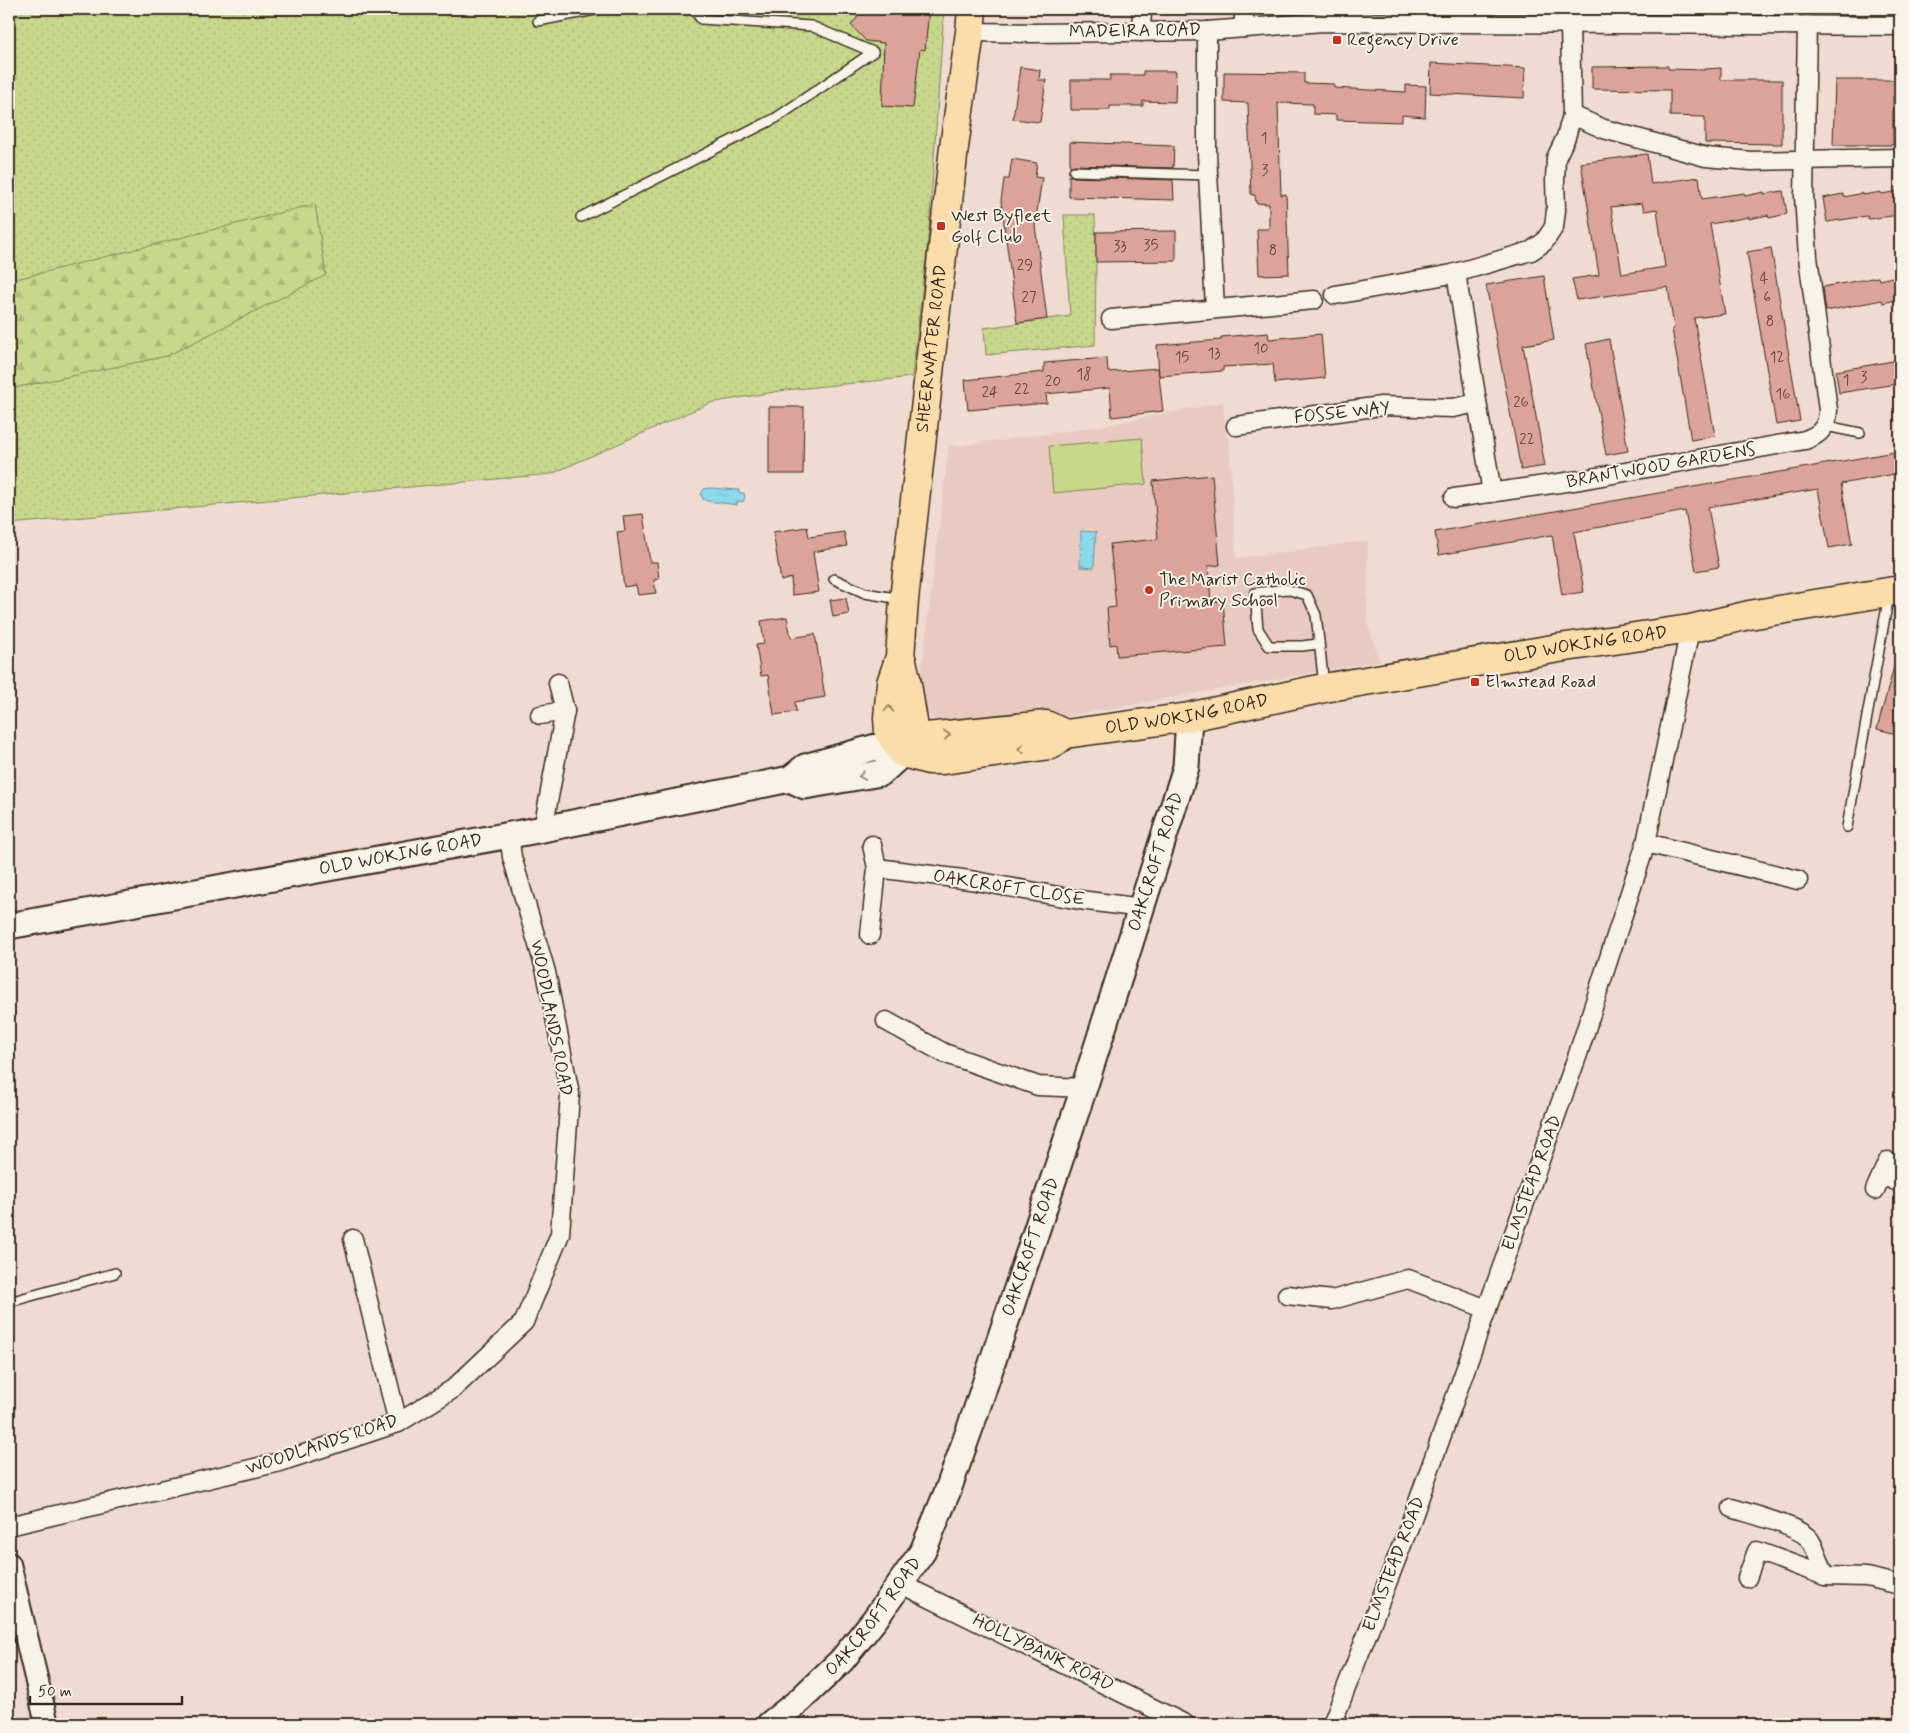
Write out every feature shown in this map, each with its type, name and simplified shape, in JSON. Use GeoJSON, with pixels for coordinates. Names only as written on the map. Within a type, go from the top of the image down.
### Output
{"type":"FeatureCollection","features":[{"type":"Feature","properties":{"kind":"main road","name":"SHEERWATER ROAD"},"geometry":{"type":"LineString","coordinates":[[903,753],[889,732],[888,718],[891,683],[900,657],[904,600],[954,147],[971,20]]}},
{"type":"Feature","properties":{"kind":"main road","name":"OLD WOKING ROAD"},"geometry":{"type":"LineString","coordinates":[[9,926],[543,829],[790,779],[805,766],[876,747],[903,753],[926,737],[1046,725],[1065,734],[1189,717],[1324,688],[1559,648],[1690,630],[1749,615],[1895,591]]}},
{"type":"Feature","properties":{"kind":"main road","name":"OAKCROFT ROAD"},"geometry":{"type":"LineString","coordinates":[[770,1724],[799,1701],[842,1660],[901,1584],[922,1551],[948,1490],[1084,1088],[1186,767],[1189,717]]}},
{"type":"Feature","properties":{"kind":"street"},"geometry":{"type":"LineString","coordinates":[[1141,32],[1142,9]]}},
{"type":"Feature","properties":{"kind":"street"},"geometry":{"type":"LineString","coordinates":[[1244,9],[1244,28]]}},
{"type":"Feature","properties":{"kind":"street","name":"MADEIRA ROAD"},"geometry":{"type":"LineString","coordinates":[[971,20],[1034,33],[1206,30],[1323,22],[1525,16],[1570,24],[1758,17],[1807,25],[1900,26]]}},
{"type":"Feature","properties":{"kind":"street"},"geometry":{"type":"LineString","coordinates":[[1335,295],[1456,273],[1531,251],[1544,242],[1554,227],[1556,210],[1554,181],[1556,158],[1566,137],[1572,115],[1570,24]]}},
{"type":"Feature","properties":{"kind":"street"},"geometry":{"type":"LineString","coordinates":[[1807,25],[1804,196],[1808,257],[1828,410],[1826,426]]}},
{"type":"Feature","properties":{"kind":"street"},"geometry":{"type":"LineString","coordinates":[[1206,30],[1208,175],[1215,309]]}},
{"type":"Feature","properties":{"kind":"street"},"geometry":{"type":"LineString","coordinates":[[1572,115],[1604,129],[1706,158],[1751,161],[1900,158]]}},
{"type":"Feature","properties":{"kind":"street"},"geometry":{"type":"LineString","coordinates":[[1456,273],[1492,493]]}},
{"type":"Feature","properties":{"kind":"street"},"geometry":{"type":"LineString","coordinates":[[1111,319],[1314,300]]}},
{"type":"Feature","properties":{"kind":"street","name":"FOSSE WAY"},"geometry":{"type":"LineString","coordinates":[[1236,426],[1381,406],[1453,408],[1477,402]]}},
{"type":"Feature","properties":{"kind":"street","name":"BRANTWOOD GARDENS"},"geometry":{"type":"LineString","coordinates":[[1454,498],[1580,480],[1805,440],[1815,437],[1826,426]]}},
{"type":"Feature","properties":{"kind":"street","name":"ELMSTEAD ROAD"},"geometry":{"type":"LineString","coordinates":[[1332,1724],[1409,1527],[1578,1054],[1646,844],[1690,630]]}},
{"type":"Feature","properties":{"kind":"street"},"geometry":{"type":"LineString","coordinates":[[543,829],[565,711],[558,683]]}},
{"type":"Feature","properties":{"kind":"street"},"geometry":{"type":"LineString","coordinates":[[540,714],[565,711]]}},
{"type":"Feature","properties":{"kind":"street","name":"WOODLANDS ROAD"},"geometry":{"type":"LineString","coordinates":[[9,1526],[280,1462],[398,1423],[452,1388],[524,1322],[560,1234],[570,1094],[546,972],[512,857],[509,834]]}},
{"type":"Feature","properties":{"kind":"street"},"geometry":{"type":"LineString","coordinates":[[1646,844],[1798,880]]}},
{"type":"Feature","properties":{"kind":"street"},"geometry":{"type":"LineString","coordinates":[[870,935],[877,868],[872,845]]}},
{"type":"Feature","properties":{"kind":"street","name":"OAKCROFT CLOSE"},"geometry":{"type":"LineString","coordinates":[[877,868],[970,880],[1080,900],[1142,908]]}},
{"type":"Feature","properties":{"kind":"street"},"geometry":{"type":"LineString","coordinates":[[886,1021],[944,1052],[1038,1086],[1084,1088]]}},
{"type":"Feature","properties":{"kind":"street"},"geometry":{"type":"LineString","coordinates":[[1882,1175],[1900,1183]]}},
{"type":"Feature","properties":{"kind":"street"},"geometry":{"type":"LineString","coordinates":[[353,1239],[398,1423]]}},
{"type":"Feature","properties":{"kind":"street"},"geometry":{"type":"LineString","coordinates":[[1287,1295],[1332,1300],[1408,1279],[1487,1308]]}},
{"type":"Feature","properties":{"kind":"street"},"geometry":{"type":"LineString","coordinates":[[1732,1508],[1798,1530],[1809,1538],[1825,1576]]}},
{"type":"Feature","properties":{"kind":"street"},"geometry":{"type":"LineString","coordinates":[[1747,1578],[1757,1551],[1825,1576],[1867,1577],[1900,1585]]}},
{"type":"Feature","properties":{"kind":"street"},"geometry":{"type":"LineString","coordinates":[[9,1564],[16,1631],[47,1724]]}},
{"type":"Feature","properties":{"kind":"street","name":"HOLLYBANK ROAD"},"geometry":{"type":"LineString","coordinates":[[901,1584],[1184,1724]]}},
{"type":"Feature","properties":{"kind":"lane"},"geometry":{"type":"LineString","coordinates":[[538,21],[600,9]]}},
{"type":"Feature","properties":{"kind":"lane"},"geometry":{"type":"LineString","coordinates":[[581,217],[776,118],[873,52],[811,26],[701,19],[693,9]]}},
{"type":"Feature","properties":{"kind":"lane"},"geometry":{"type":"LineString","coordinates":[[1074,171],[1208,175]]}},
{"type":"Feature","properties":{"kind":"lane"},"geometry":{"type":"LineString","coordinates":[[1826,426],[1860,434]]}},
{"type":"Feature","properties":{"kind":"lane"},"geometry":{"type":"LineString","coordinates":[[834,579],[865,593],[904,600]]}},
{"type":"Feature","properties":{"kind":"lane"},"geometry":{"type":"LineString","coordinates":[[1318,644],[1269,646],[1258,629],[1255,593],[1286,589],[1307,595],[1316,615],[1324,688]]}},
{"type":"Feature","properties":{"kind":"lane"},"geometry":{"type":"LineString","coordinates":[[1848,827],[1895,591]]}},
{"type":"Feature","properties":{"kind":"lane"},"geometry":{"type":"LineString","coordinates":[[9,1302],[115,1273]]}},
{"type":"Feature","properties":{"kind":"shaded area","name":"The Marist Catholic Primary School"},"geometry":{"type":"Polygon","coordinates":[[[1223,402],[1226,437],[1229,437],[1236,558],[1368,541],[1367,622],[1380,661],[1067,716],[950,726],[935,720],[925,710],[919,692],[949,445],[957,446],[1096,427],[1223,402]]]}},
{"type":"Feature","properties":{"kind":"green space","name":"West Byfleet Golf Club"},"geometry":{"type":"Polygon","coordinates":[[[9,9],[944,9],[929,231],[912,377],[786,390],[710,403],[551,474],[9,524],[9,9]]]}},
{"type":"Feature","properties":{"kind":"green space"},"geometry":{"type":"Polygon","coordinates":[[[315,204],[326,275],[167,356],[9,389],[9,281],[315,204]]]}},
{"type":"Feature","properties":{"kind":"green space"},"geometry":{"type":"Polygon","coordinates":[[[1064,215],[1095,215],[1095,345],[986,355],[984,328],[1070,316],[1064,215]]]}},
{"type":"Feature","properties":{"kind":"green space"},"geometry":{"type":"Polygon","coordinates":[[[1142,438],[1146,484],[1053,493],[1049,446],[1142,438]]]}},
{"type":"Feature","properties":{"kind":"water"},"geometry":{"type":"Polygon","coordinates":[[[704,489],[739,490],[739,493],[744,493],[745,497],[743,502],[738,501],[737,505],[707,501],[703,499],[701,494],[704,489]]]}},
{"type":"Feature","properties":{"kind":"water"},"geometry":{"type":"Polygon","coordinates":[[[1081,531],[1096,532],[1094,568],[1080,567],[1081,531]]]}},
{"type":"Feature","properties":{"kind":"building"},"geometry":{"type":"Polygon","coordinates":[[[859,9],[929,9],[925,50],[920,49],[913,108],[882,106],[884,43],[866,41],[851,25],[857,18],[859,9]]]}},
{"type":"Feature","properties":{"kind":"building"},"geometry":{"type":"Polygon","coordinates":[[[1431,63],[1525,68],[1524,98],[1430,93],[1431,63]]]}},
{"type":"Feature","properties":{"kind":"building"},"geometry":{"type":"Polygon","coordinates":[[[1668,66],[1668,69],[1705,70],[1721,68],[1721,80],[1782,80],[1782,144],[1705,143],[1705,117],[1670,116],[1670,90],[1592,89],[1592,67],[1668,66]]]}},
{"type":"Feature","properties":{"kind":"building"},"geometry":{"type":"Polygon","coordinates":[[[1020,67],[1040,70],[1039,80],[1046,80],[1040,122],[1013,119],[1020,67]]]}},
{"type":"Feature","properties":{"kind":"building"},"geometry":{"type":"Polygon","coordinates":[[[1143,71],[1176,71],[1175,102],[1143,101],[1143,106],[1110,106],[1110,110],[1071,110],[1071,80],[1110,80],[1110,75],[1143,75],[1143,71]]]}},
{"type":"Feature","properties":{"kind":"building"},"geometry":{"type":"Polygon","coordinates":[[[1224,72],[1304,73],[1304,83],[1334,84],[1334,88],[1406,92],[1406,85],[1426,86],[1425,117],[1402,115],[1402,122],[1336,120],[1336,115],[1313,114],[1313,104],[1278,103],[1281,195],[1286,194],[1289,274],[1259,275],[1257,229],[1269,229],[1269,204],[1256,203],[1255,195],[1251,195],[1248,103],[1224,102],[1224,72]]]}},
{"type":"Feature","properties":{"kind":"building"},"geometry":{"type":"Polygon","coordinates":[[[1835,80],[1900,80],[1900,96],[1893,96],[1893,145],[1833,145],[1835,80]]]}},
{"type":"Feature","properties":{"kind":"building"},"geometry":{"type":"Polygon","coordinates":[[[1070,142],[1174,146],[1173,168],[1074,165],[1070,167],[1070,142]]]}},
{"type":"Feature","properties":{"kind":"building"},"geometry":{"type":"Polygon","coordinates":[[[1647,154],[1651,184],[1699,177],[1702,199],[1744,193],[1745,196],[1783,191],[1787,214],[1769,218],[1768,215],[1749,219],[1749,217],[1710,224],[1725,314],[1694,318],[1715,436],[1691,440],[1672,329],[1674,328],[1668,287],[1577,300],[1572,279],[1599,275],[1581,163],[1647,154]],[[1642,203],[1611,207],[1622,274],[1665,267],[1657,209],[1644,211],[1642,203]]]}},
{"type":"Feature","properties":{"kind":"building"},"geometry":{"type":"Polygon","coordinates":[[[1012,159],[1037,163],[1035,177],[1042,178],[1035,225],[1047,319],[1017,323],[1001,201],[1004,179],[1009,179],[1012,159]]]}},
{"type":"Feature","properties":{"kind":"building"},"geometry":{"type":"Polygon","coordinates":[[[1069,175],[1074,177],[1173,180],[1174,200],[1069,197],[1069,175]]]}},
{"type":"Feature","properties":{"kind":"building"},"geometry":{"type":"Polygon","coordinates":[[[1900,191],[1900,215],[1868,219],[1867,216],[1827,222],[1823,198],[1843,194],[1844,197],[1863,193],[1863,195],[1900,191]]]}},
{"type":"Feature","properties":{"kind":"building"},"geometry":{"type":"Polygon","coordinates":[[[1176,231],[1176,261],[1096,262],[1096,232],[1176,231]]]}},
{"type":"Feature","properties":{"kind":"building"},"geometry":{"type":"Polygon","coordinates":[[[1771,248],[1800,421],[1776,425],[1747,252],[1771,248]]]}},
{"type":"Feature","properties":{"kind":"building"},"geometry":{"type":"Polygon","coordinates":[[[1544,276],[1554,340],[1523,345],[1545,466],[1521,470],[1486,285],[1544,276]]]}},
{"type":"Feature","properties":{"kind":"building"},"geometry":{"type":"Polygon","coordinates":[[[1897,276],[1900,278],[1900,299],[1883,303],[1882,300],[1826,311],[1823,287],[1878,277],[1879,280],[1897,276]]]}},
{"type":"Feature","properties":{"kind":"building"},"geometry":{"type":"Polygon","coordinates":[[[1268,333],[1269,339],[1321,334],[1325,378],[1275,383],[1273,364],[1223,367],[1223,371],[1159,376],[1157,345],[1221,340],[1221,337],[1268,333]]]}},
{"type":"Feature","properties":{"kind":"building"},"geometry":{"type":"Polygon","coordinates":[[[1609,339],[1628,451],[1606,455],[1586,344],[1609,339]]]}},
{"type":"Feature","properties":{"kind":"building"},"geometry":{"type":"Polygon","coordinates":[[[1107,358],[1108,372],[1158,368],[1163,411],[1112,417],[1110,388],[1046,394],[1047,403],[968,410],[965,380],[1044,372],[1044,363],[1107,358]]]}},
{"type":"Feature","properties":{"kind":"building"},"geometry":{"type":"Polygon","coordinates":[[[1893,361],[1896,384],[1839,393],[1836,371],[1893,361]]]}},
{"type":"Feature","properties":{"kind":"building"},"geometry":{"type":"Polygon","coordinates":[[[769,407],[804,407],[803,474],[769,474],[769,407]]]}},
{"type":"Feature","properties":{"kind":"building"},"geometry":{"type":"Polygon","coordinates":[[[1900,451],[1900,473],[1841,484],[1852,544],[1829,548],[1818,489],[1708,507],[1719,567],[1696,571],[1685,511],[1574,532],[1584,592],[1562,595],[1552,535],[1439,555],[1435,532],[1900,451]]]}},
{"type":"Feature","properties":{"kind":"building"},"geometry":{"type":"Polygon","coordinates":[[[1212,475],[1220,565],[1208,566],[1211,602],[1223,601],[1227,647],[1117,656],[1116,644],[1110,645],[1107,608],[1116,607],[1110,544],[1158,539],[1153,481],[1212,475]]]}},
{"type":"Feature","properties":{"kind":"building"},"geometry":{"type":"Polygon","coordinates":[[[643,514],[650,562],[657,562],[659,579],[654,580],[656,593],[638,595],[636,585],[624,587],[617,532],[625,531],[623,516],[643,514]]]}},
{"type":"Feature","properties":{"kind":"building"},"geometry":{"type":"Polygon","coordinates":[[[807,527],[809,537],[844,532],[847,546],[813,552],[819,592],[792,595],[791,578],[781,581],[773,532],[807,527]]]}},
{"type":"Feature","properties":{"kind":"building"},"geometry":{"type":"Polygon","coordinates":[[[846,598],[849,614],[833,617],[830,600],[846,598]]]}},
{"type":"Feature","properties":{"kind":"building"},"geometry":{"type":"Polygon","coordinates":[[[787,617],[791,638],[815,634],[825,697],[795,702],[796,712],[774,715],[768,675],[761,676],[756,645],[764,644],[761,621],[787,617]]]}},
{"type":"Feature","properties":{"kind":"building"},"geometry":{"type":"Polygon","coordinates":[[[1895,663],[1900,664],[1900,735],[1877,729],[1895,663]]]}},
{"type":"Feature","properties":{"kind":"place","name":"Regency Drive"},"geometry":{"type":"Point","coordinates":[1337,40]}},
{"type":"Feature","properties":{"kind":"place","name":"West Byfleet Golf Club"},"geometry":{"type":"Point","coordinates":[941,226]}},
{"type":"Feature","properties":{"kind":"place","name":"The Marist Catholic Primary School"},"geometry":{"type":"Point","coordinates":[1149,590]}},
{"type":"Feature","properties":{"kind":"place","name":"Elmstead Road"},"geometry":{"type":"Point","coordinates":[1475,682]}}]}
